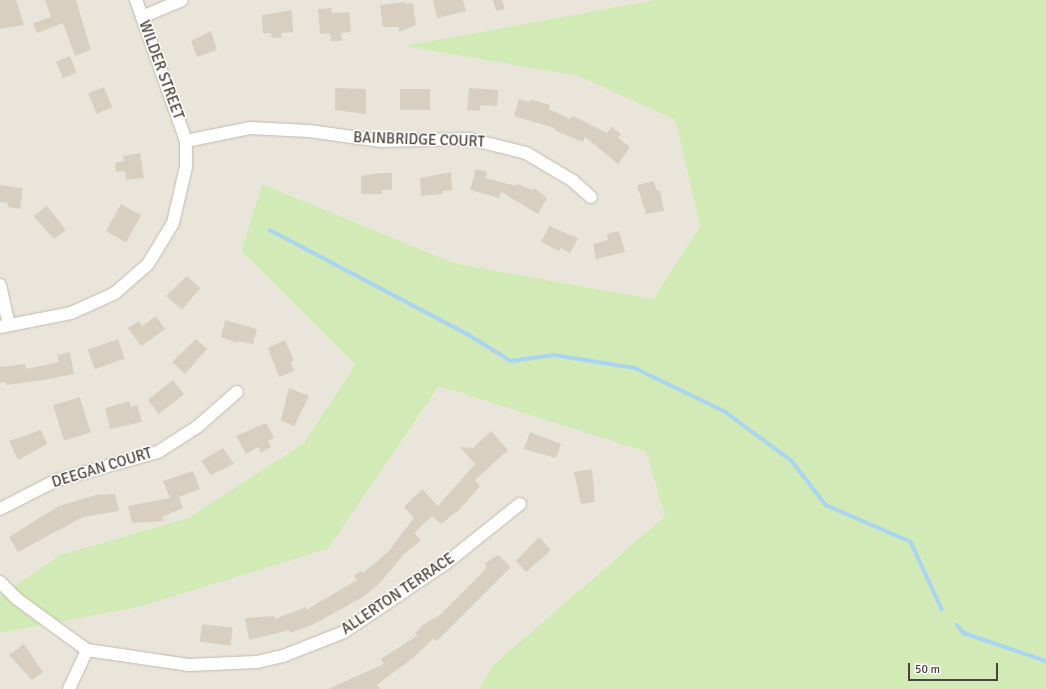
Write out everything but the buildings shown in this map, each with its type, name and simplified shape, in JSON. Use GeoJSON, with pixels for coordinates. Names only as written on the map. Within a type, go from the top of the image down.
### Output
{"type":"FeatureCollection","features":[{"type":"Feature","properties":{"kind":"street","name":"WILDER STREET"},"geometry":{"type":"LineString","coordinates":[[4,326],[71,313],[98,303],[115,293],[148,264],[167,236],[179,205],[186,167],[186,141],[136,0]]}},
{"type":"Feature","properties":{"kind":"street"},"geometry":{"type":"LineString","coordinates":[[142,17],[182,0]]}},
{"type":"Feature","properties":{"kind":"street","name":"BAINBRIDGE COURT"},"geometry":{"type":"LineString","coordinates":[[186,141],[250,128],[309,131],[381,142],[470,139],[526,153],[573,181],[591,197]]}},
{"type":"Feature","properties":{"kind":"street"},"geometry":{"type":"LineString","coordinates":[[0,285],[4,326]]}},
{"type":"Feature","properties":{"kind":"street","name":"DEEGAN COURT"},"geometry":{"type":"LineString","coordinates":[[0,509],[57,480],[158,452],[197,427],[237,392]]}},
{"type":"Feature","properties":{"kind":"street","name":"ALLERTON TERRACE"},"geometry":{"type":"LineString","coordinates":[[0,582],[17,599],[87,650],[188,665],[226,665],[284,656],[344,632],[400,596],[520,504]]}},
{"type":"Feature","properties":{"kind":"street"},"geometry":{"type":"LineString","coordinates":[[69,689],[87,650]]}},
{"type":"Feature","properties":{"kind":"shaded area"},"geometry":{"type":"Polygon","coordinates":[[[0,0],[654,0],[405,46],[578,76],[675,120],[700,226],[653,299],[454,263],[262,184],[241,251],[355,365],[304,443],[188,518],[60,555],[0,596],[0,0]]]}},
{"type":"Feature","properties":{"kind":"shaded area"},"geometry":{"type":"Polygon","coordinates":[[[439,386],[646,452],[665,516],[492,666],[479,689],[0,689],[0,633],[139,607],[328,549],[439,386]]]}},
{"type":"Feature","properties":{"kind":"green space"},"geometry":{"type":"Polygon","coordinates":[[[654,0],[1046,0],[1046,689],[479,689],[492,666],[665,516],[646,452],[439,386],[328,549],[139,607],[0,633],[0,596],[60,555],[188,518],[304,443],[355,365],[241,251],[262,184],[454,263],[653,299],[700,226],[675,120],[578,76],[403,46],[654,0]]]}},
{"type":"Feature","properties":{"kind":"waterway"},"geometry":{"type":"LineString","coordinates":[[270,230],[469,335],[511,361],[554,355],[635,368],[724,411],[792,461],[826,505],[911,542],[942,609]]}},
{"type":"Feature","properties":{"kind":"waterway"},"geometry":{"type":"LineString","coordinates":[[957,625],[964,633],[1046,661]]}}]}
